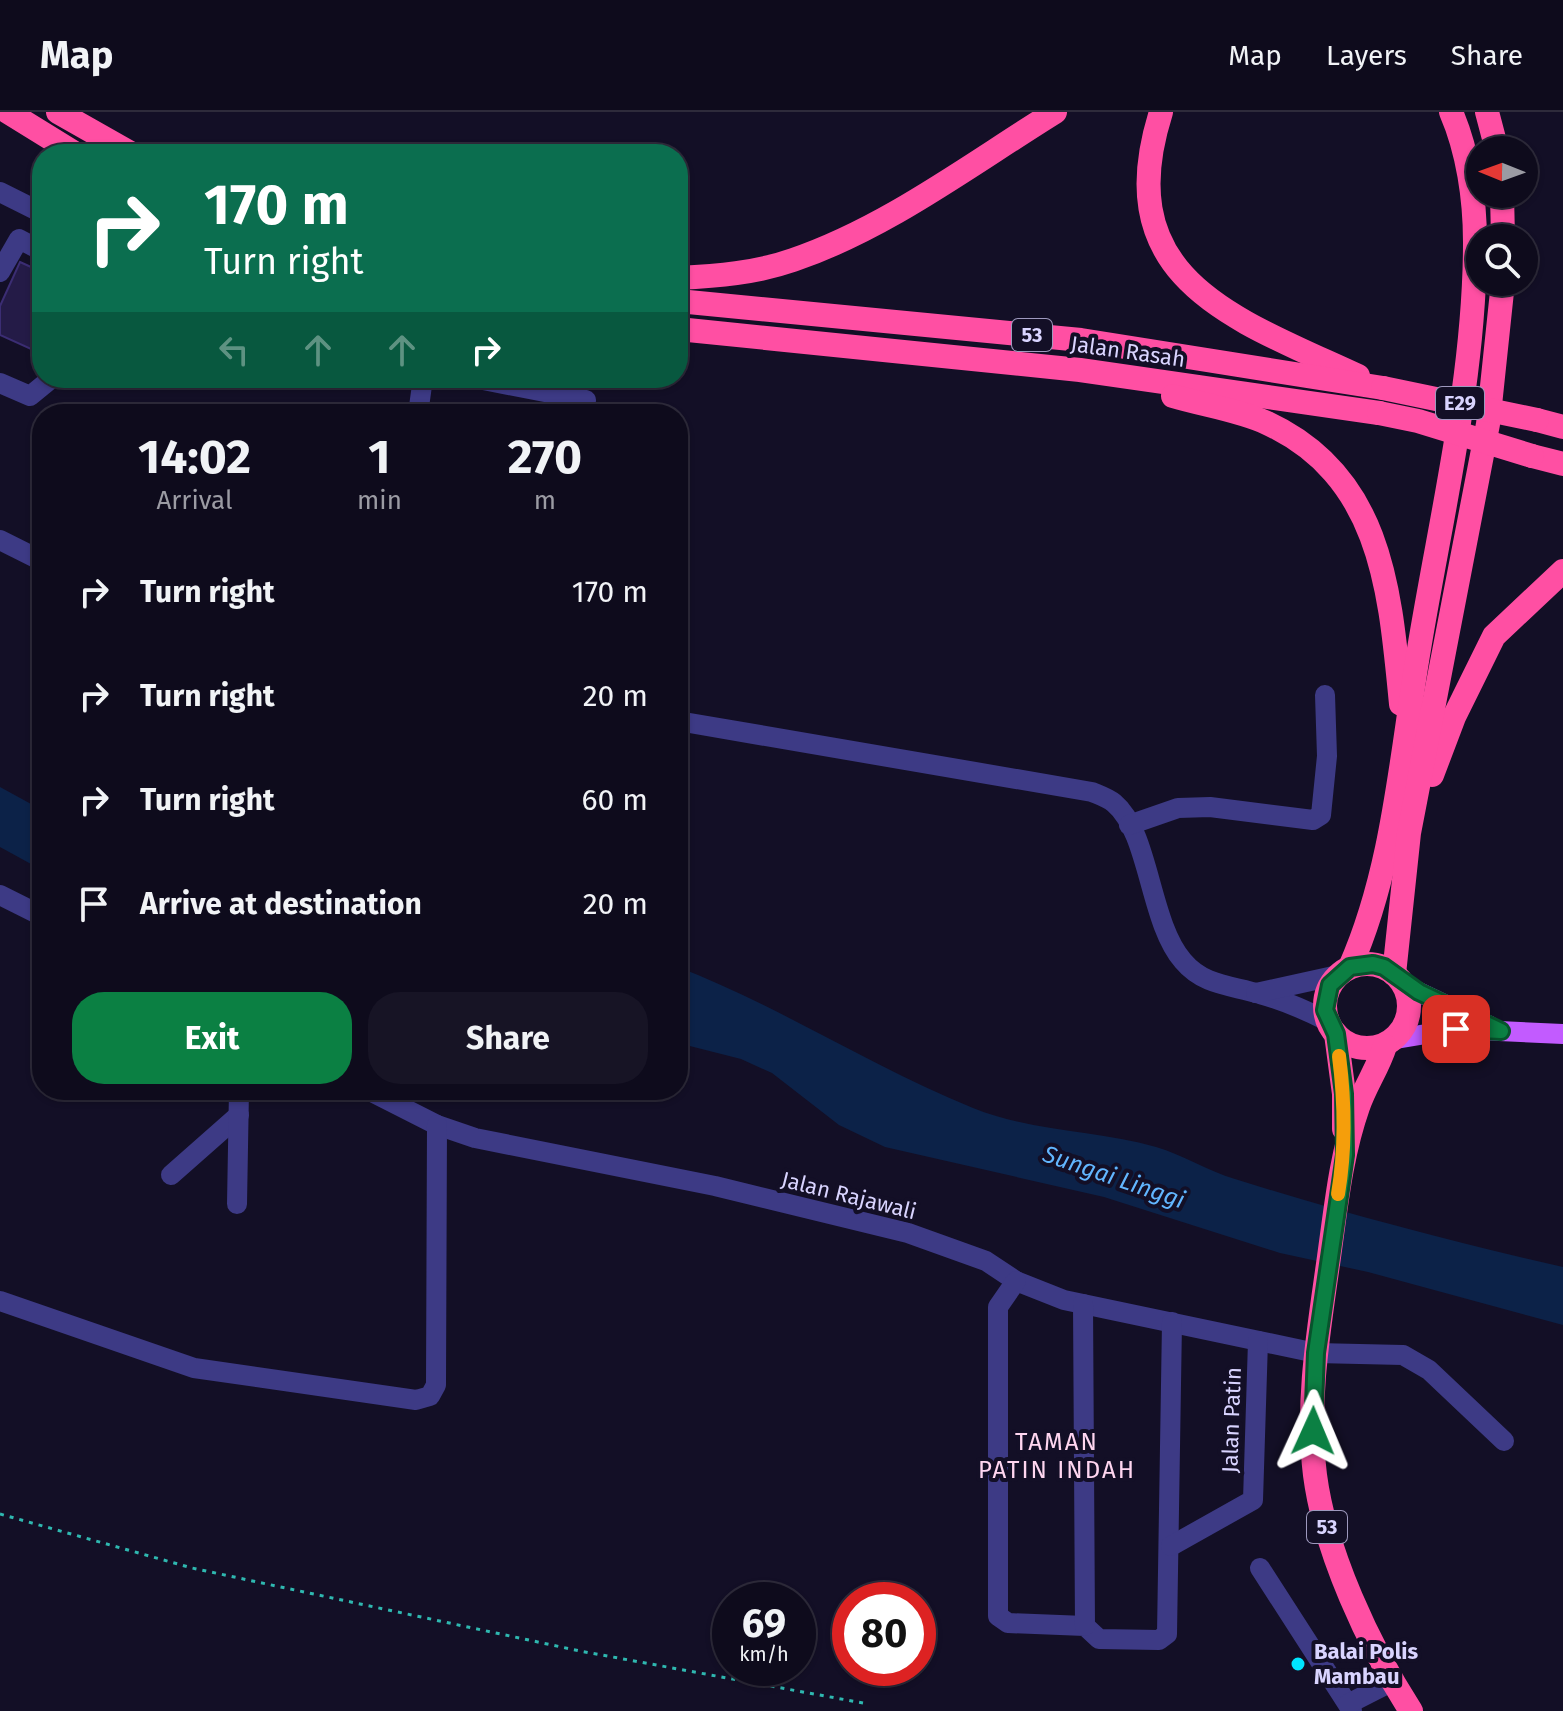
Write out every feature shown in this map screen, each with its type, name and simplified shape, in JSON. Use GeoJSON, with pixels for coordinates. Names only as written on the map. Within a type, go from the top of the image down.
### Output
{"type":"FeatureCollection","features":[{"type":"Feature","properties":{"kind":"highway"},"geometry":{"type":"LineString","coordinates":[[8,112],[60,144]]}},
{"type":"Feature","properties":{"kind":"highway"},"geometry":{"type":"LineString","coordinates":[[688,277],[756,271],[837,243],[881,220],[1055,112]]}},
{"type":"Feature","properties":{"kind":"highway"},"geometry":{"type":"LineString","coordinates":[[1161,112],[1148,152],[1148,196],[1154,230],[1168,257],[1191,285],[1230,313],[1383,388]]}},
{"type":"Feature","properties":{"kind":"highway"},"geometry":{"type":"LineString","coordinates":[[1404,734],[1468,360],[1475,240],[1469,176],[1460,132],[1451,112]]}},
{"type":"Feature","properties":{"kind":"highway"},"geometry":{"type":"LineString","coordinates":[[1487,112],[1493,136]]}},
{"type":"Feature","properties":{"kind":"highway"},"geometry":{"type":"LineString","coordinates":[[60,113],[114,144]]}},
{"type":"Feature","properties":{"kind":"highway"},"geometry":{"type":"LineString","coordinates":[[1409,833],[1488,424],[1502,296]]}},
{"type":"Feature","properties":{"kind":"highway","name":"Jalan Rasah"},"geometry":{"type":"LineString","coordinates":[[688,302],[1081,340],[1383,388],[1563,427]]}},
{"type":"Feature","properties":{"kind":"highway","name":"Jalan Rasah"},"geometry":{"type":"LineString","coordinates":[[688,330],[1080,370],[1379,413],[1418,421],[1563,464]]}},
{"type":"Feature","properties":{"kind":"highway"},"geometry":{"type":"LineString","coordinates":[[1080,370],[1267,422],[1311,450],[1347,486],[1376,542],[1394,633],[1404,734]]}},
{"type":"Feature","properties":{"kind":"highway"},"geometry":{"type":"LineString","coordinates":[[1409,833],[1454,717],[1494,636],[1563,571]]}},
{"type":"Feature","properties":{"kind":"highway","name":"53"},"geometry":{"type":"LineString","coordinates":[[1345,1155],[1344,1094],[1326,997],[1344,971],[1368,925],[1381,875],[1404,734]]}},
{"type":"Feature","properties":{"kind":"highway","name":"53"},"geometry":{"type":"LineString","coordinates":[[1409,833],[1398,979],[1407,995],[1406,1020],[1388,1043],[1358,1106],[1345,1155],[1316,1353],[1312,1409],[1315,1476],[1329,1536],[1365,1625],[1411,1711]]}},
{"type":"Feature","properties":{"kind":"highway"},"geometry":{"type":"LineString","coordinates":[[1344,971],[1373,964],[1398,979]]}},
{"type":"Feature","properties":{"kind":"highway"},"geometry":{"type":"LineString","coordinates":[[1332,1028],[1356,1046],[1388,1043]]}},
{"type":"Feature","properties":{"kind":"main road"},"geometry":{"type":"LineString","coordinates":[[1398,979],[1501,1031]]}},
{"type":"Feature","properties":{"kind":"main road"},"geometry":{"type":"LineString","coordinates":[[1388,1043],[1433,1031],[1563,1034]]}},
{"type":"Feature","properties":{"kind":"street"},"geometry":{"type":"LineString","coordinates":[[0,192],[32,208]]}},
{"type":"Feature","properties":{"kind":"street"},"geometry":{"type":"LineString","coordinates":[[0,272],[19,239],[32,246]]}},
{"type":"Feature","properties":{"kind":"street"},"geometry":{"type":"LineString","coordinates":[[0,383],[30,396],[40,388]]}},
{"type":"Feature","properties":{"kind":"street"},"geometry":{"type":"LineString","coordinates":[[524,388],[586,400]]}},
{"type":"Feature","properties":{"kind":"street"},"geometry":{"type":"LineString","coordinates":[[0,540],[32,556]]}},
{"type":"Feature","properties":{"kind":"street"},"geometry":{"type":"LineString","coordinates":[[1129,825],[1178,808],[1210,807],[1313,820],[1321,815],[1327,756],[1325,695]]}},
{"type":"Feature","properties":{"kind":"street"},"geometry":{"type":"LineString","coordinates":[[688,723],[1092,792],[1114,803],[1129,825],[1165,932],[1182,960],[1199,976],[1221,986],[1302,1007],[1332,1028]]}},
{"type":"Feature","properties":{"kind":"street"},"geometry":{"type":"LineString","coordinates":[[0,895],[32,911]]}},
{"type":"Feature","properties":{"kind":"street"},"geometry":{"type":"LineString","coordinates":[[1256,993],[1344,971]]}},
{"type":"Feature","properties":{"kind":"street"},"geometry":{"type":"LineString","coordinates":[[237,1204],[239,1100]]}},
{"type":"Feature","properties":{"kind":"street","name":"Jalan Rajawali"},"geometry":{"type":"LineString","coordinates":[[388,1100],[437,1125],[475,1138],[715,1186],[908,1233],[986,1261],[1016,1281],[1083,1304],[1316,1353],[1403,1355],[1429,1370],[1504,1441]]}},
{"type":"Feature","properties":{"kind":"street"},"geometry":{"type":"LineString","coordinates":[[171,1175],[239,1115]]}},
{"type":"Feature","properties":{"kind":"street"},"geometry":{"type":"LineString","coordinates":[[0,1301],[194,1368],[416,1400],[430,1396],[436,1385],[437,1125]]}},
{"type":"Feature","properties":{"kind":"street"},"geometry":{"type":"LineString","coordinates":[[1016,1281],[998,1307],[998,1616],[1008,1623],[1085,1626],[1099,1639],[1159,1640],[1167,1634],[1171,1546],[1172,1322]]}},
{"type":"Feature","properties":{"kind":"street"},"geometry":{"type":"LineString","coordinates":[[1083,1304],[1085,1626]]}},
{"type":"Feature","properties":{"kind":"street","name":"Jalan Patin"},"geometry":{"type":"LineString","coordinates":[[1171,1546],[1253,1500],[1258,1341]]}},
{"type":"Feature","properties":{"kind":"street"},"geometry":{"type":"LineString","coordinates":[[1260,1568],[1350,1707],[1393,1681]]}},
{"type":"Feature","properties":{"kind":"path"},"geometry":{"type":"LineString","coordinates":[[0,1514],[192,1568],[580,1651],[863,1703]]}},
{"type":"Feature","properties":{"kind":"water"},"geometry":{"type":"Polygon","coordinates":[[[0,787],[32,805],[32,865],[0,847],[0,787]]]}},
{"type":"Feature","properties":{"kind":"water","name":"Sungai Linggi"},"geometry":{"type":"Polygon","coordinates":[[[688,971],[935,1092],[995,1116],[1156,1147],[1225,1176],[1316,1204],[1563,1267],[1563,1325],[1368,1272],[1280,1253],[1104,1197],[885,1147],[839,1125],[772,1073],[741,1059],[688,1046],[688,971]]]}},
{"type":"Feature","properties":{"kind":"building"},"geometry":{"type":"Polygon","coordinates":[[[20,262],[32,267],[32,349],[0,335],[0,306],[20,262]]]}},
{"type":"Feature","properties":{"kind":"slow traffic"},"geometry":{"type":"LineString","coordinates":[[1338,1194],[1345,1155],[1344,1094],[1339,1056]]}},
{"type":"Feature","properties":{"kind":"place","name":"Balai Polis Mambau"},"geometry":{"type":"Point","coordinates":[1298,1664]}},
{"type":"Feature","properties":{"kind":"district","name":"TAMAN PATIN INDAH"},"geometry":{"type":"Point","coordinates":[1057,1456]}},
{"type":"Feature","properties":{"kind":"route"},"geometry":{"type":"LineString","coordinates":[[1313,1431],[1316,1353],[1345,1155],[1344,1094],[1336,1034],[1325,1010],[1330,985],[1350,967],[1373,964],[1384,967],[1402,984],[1501,1031],[1456,1029]]}}]}
